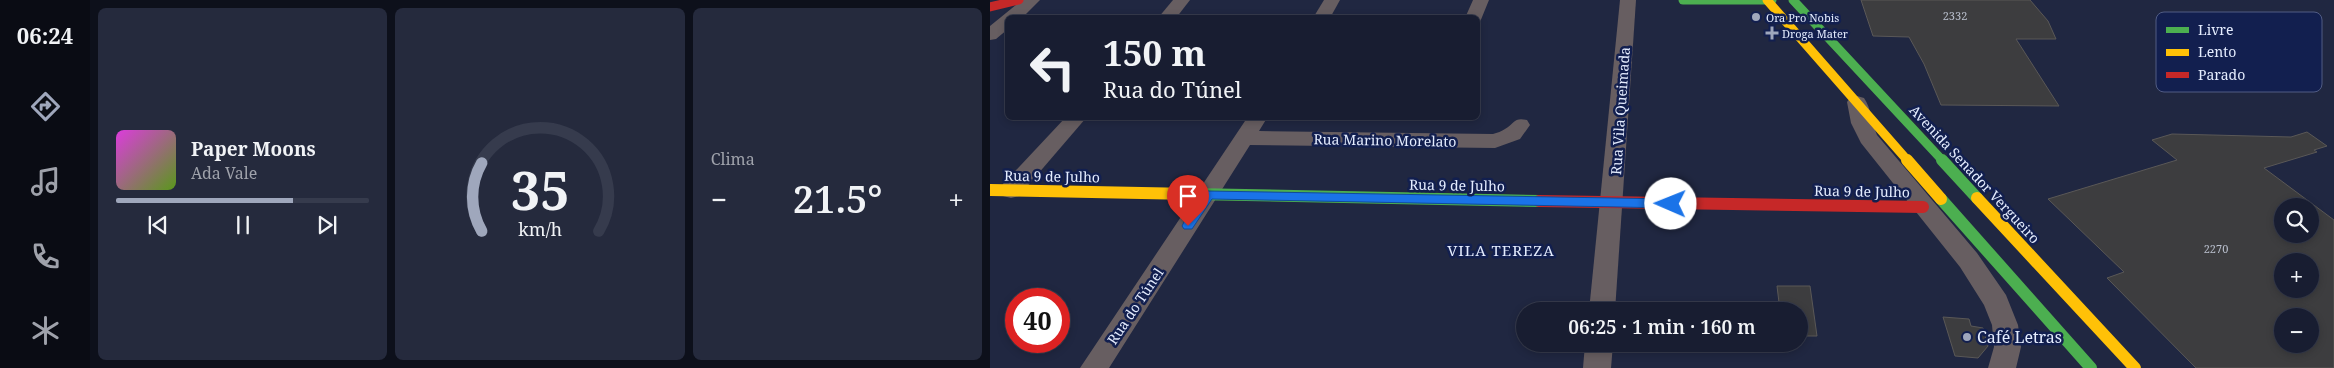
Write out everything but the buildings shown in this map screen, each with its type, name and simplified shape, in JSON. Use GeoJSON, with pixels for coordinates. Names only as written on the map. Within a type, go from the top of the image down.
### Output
{"type":"FeatureCollection","features":[{"type":"Feature","properties":{"kind":"main road"},"geometry":{"type":"LineString","coordinates":[[990,7],[1019,0]]}},
{"type":"Feature","properties":{"kind":"main road"},"geometry":{"type":"LineString","coordinates":[[1684,0],[1769,0],[2031,303],[2090,368]]}},
{"type":"Feature","properties":{"kind":"main road","name":"Avenida Senador Vergueiro"},"geometry":{"type":"LineString","coordinates":[[1793,0],[2135,368]]}},
{"type":"Feature","properties":{"kind":"main road","name":"Rua 9 de Julho"},"geometry":{"type":"LineString","coordinates":[[990,190],[1613,203],[1923,207]]}},
{"type":"Feature","properties":{"kind":"main road"},"geometry":{"type":"LineString","coordinates":[[2031,303],[2056,346]]}},
{"type":"Feature","properties":{"kind":"street"},"geometry":{"type":"LineString","coordinates":[[1014,15],[1032,0]]}},
{"type":"Feature","properties":{"kind":"street"},"geometry":{"type":"LineString","coordinates":[[1169,15],[1182,0]]}},
{"type":"Feature","properties":{"kind":"street"},"geometry":{"type":"LineString","coordinates":[[1323,15],[1332,0]]}},
{"type":"Feature","properties":{"kind":"street"},"geometry":{"type":"LineString","coordinates":[[1475,15],[1481,0]]}},
{"type":"Feature","properties":{"kind":"street","name":"Rua Vila Queimada"},"geometry":{"type":"LineString","coordinates":[[1603,302],[1613,203],[1628,0]]}},
{"type":"Feature","properties":{"kind":"street"},"geometry":{"type":"LineString","coordinates":[[990,35],[1005,22]]}},
{"type":"Feature","properties":{"kind":"street"},"geometry":{"type":"LineString","coordinates":[[1857,102],[1861,122],[1868,138],[1967,258],[1995,301],[2007,340],[2002,367]]}},
{"type":"Feature","properties":{"kind":"street"},"geometry":{"type":"LineString","coordinates":[[1012,190],[1074,120]]}},
{"type":"Feature","properties":{"kind":"street","name":"Rua do Túnel"},"geometry":{"type":"LineString","coordinates":[[1094,368],[1257,120]]}},
{"type":"Feature","properties":{"kind":"street","name":"Rua Marino Morelato"},"geometry":{"type":"LineString","coordinates":[[1244,138],[1495,141],[1513,134],[1520,125]]}},
{"type":"Feature","properties":{"kind":"street"},"geometry":{"type":"LineString","coordinates":[[1597,368],[1598,352]]}},
{"type":"Feature","properties":{"kind":"traffic: fast"},"geometry":{"type":"LineString","coordinates":[[1683,0],[1772,0]]}},
{"type":"Feature","properties":{"kind":"traffic: fast"},"geometry":{"type":"LineString","coordinates":[[1793,0],[1977,198]]}},
{"type":"Feature","properties":{"kind":"traffic: fast"},"geometry":{"type":"LineString","coordinates":[[1192,194],[1539,201]]}},
{"type":"Feature","properties":{"kind":"traffic: fast"},"geometry":{"type":"LineString","coordinates":[[1941,199],[2091,368]]}},
{"type":"Feature","properties":{"kind":"traffic: slow"},"geometry":{"type":"LineString","coordinates":[[1767,0],[1941,199]]}},
{"type":"Feature","properties":{"kind":"traffic: slow"},"geometry":{"type":"LineString","coordinates":[[990,190],[1192,194]]}},
{"type":"Feature","properties":{"kind":"traffic: slow"},"geometry":{"type":"LineString","coordinates":[[1977,198],[2135,368]]}},
{"type":"Feature","properties":{"kind":"traffic: jam"},"geometry":{"type":"LineString","coordinates":[[990,7],[1019,0]]}},
{"type":"Feature","properties":{"kind":"traffic: jam"},"geometry":{"type":"LineString","coordinates":[[1539,201],[1923,207]]}},
{"type":"Feature","properties":{"kind":"place","name":"Ora Pro Nobis"},"geometry":{"type":"Point","coordinates":[1756,17]}},
{"type":"Feature","properties":{"kind":"place","name":"Droga Mater"},"geometry":{"type":"Point","coordinates":[1772,33]}},
{"type":"Feature","properties":{"kind":"place","name":"Café Letras"},"geometry":{"type":"Point","coordinates":[1967,337]}},
{"type":"Feature","properties":{"kind":"district","name":"VILA TEREZA"},"geometry":{"type":"Point","coordinates":[1501,250]}},
{"type":"Feature","properties":{"kind":"route"},"geometry":{"type":"LineString","coordinates":[[1188,226],[1208,195],[1671,204]]}}]}
